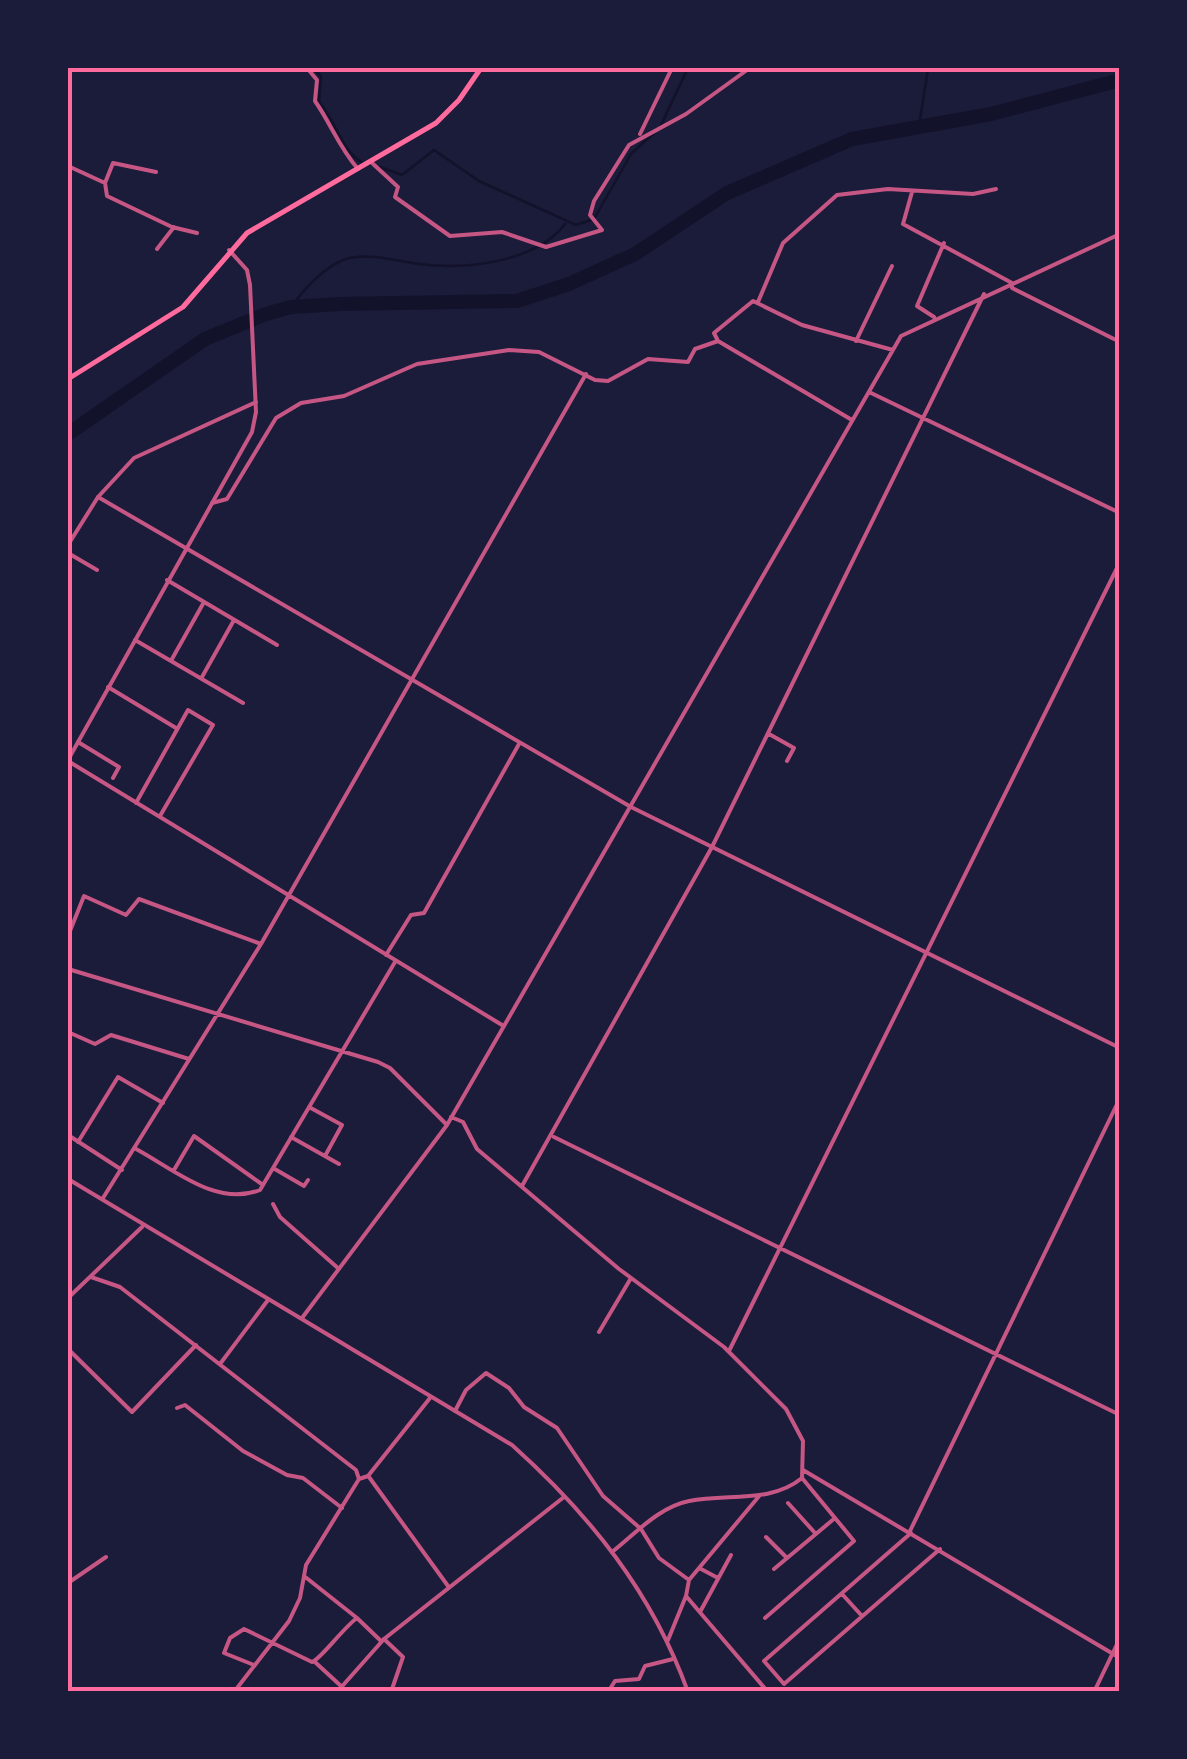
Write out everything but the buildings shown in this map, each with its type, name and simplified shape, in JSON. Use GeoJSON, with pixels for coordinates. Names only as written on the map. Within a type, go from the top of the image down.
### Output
{"type":"FeatureCollection","features":[{"type":"Feature","properties":{"kind":"main road"},"geometry":{"type":"LineString","coordinates":[[68,378],[184,307],[229,250],[264,222],[436,123],[482,68]]}},
{"type":"Feature","properties":{"kind":"street"},"geometry":{"type":"LineString","coordinates":[[306,68],[316,80],[315,101],[332,120],[336,139],[358,169]]}},
{"type":"Feature","properties":{"kind":"street"},"geometry":{"type":"LineString","coordinates":[[638,138],[672,68]]}},
{"type":"Feature","properties":{"kind":"street"},"geometry":{"type":"LineString","coordinates":[[371,162],[398,187],[395,196],[450,236],[502,232],[546,247],[602,230],[590,215],[594,201],[619,156],[638,138],[686,114],[747,70],[790,68]]}},
{"type":"Feature","properties":{"kind":"street"},"geometry":{"type":"LineString","coordinates":[[900,68],[940,68]]}},
{"type":"Feature","properties":{"kind":"street"},"geometry":{"type":"LineString","coordinates":[[156,172],[114,163],[105,183],[108,196],[174,227],[197,233]]}},
{"type":"Feature","properties":{"kind":"street"},"geometry":{"type":"LineString","coordinates":[[68,166],[105,183]]}},
{"type":"Feature","properties":{"kind":"street"},"geometry":{"type":"LineString","coordinates":[[758,302],[784,243],[837,194],[973,194],[996,189]]}},
{"type":"Feature","properties":{"kind":"street"},"geometry":{"type":"LineString","coordinates":[[912,192],[903,224],[1012,283]]}},
{"type":"Feature","properties":{"kind":"street"},"geometry":{"type":"LineString","coordinates":[[157,248],[174,227]]}},
{"type":"Feature","properties":{"kind":"street"},"geometry":{"type":"LineString","coordinates":[[302,1318],[448,1125],[900,336],[1120,234]]}},
{"type":"Feature","properties":{"kind":"street"},"geometry":{"type":"LineString","coordinates":[[934,317],[917,306],[944,244]]}},
{"type":"Feature","properties":{"kind":"street"},"geometry":{"type":"LineString","coordinates":[[229,250],[248,270],[250,285],[256,399],[252,432],[68,760],[502,1025]]}},
{"type":"Feature","properties":{"kind":"street"},"geometry":{"type":"LineString","coordinates":[[856,341],[892,266]]}},
{"type":"Feature","properties":{"kind":"street"},"geometry":{"type":"LineString","coordinates":[[1012,283],[1012,288],[1120,342]]}},
{"type":"Feature","properties":{"kind":"street"},"geometry":{"type":"LineString","coordinates":[[522,1186],[712,848],[984,294]]}},
{"type":"Feature","properties":{"kind":"street"},"geometry":{"type":"LineString","coordinates":[[852,420],[718,341],[714,333],[748,304],[758,302],[802,325],[893,350]]}},
{"type":"Feature","properties":{"kind":"street"},"geometry":{"type":"LineString","coordinates":[[212,503],[227,499],[276,418],[302,403],[344,396],[433,360],[509,350],[539,352],[608,381],[648,358],[688,362],[696,349],[718,341]]}},
{"type":"Feature","properties":{"kind":"street"},"geometry":{"type":"LineString","coordinates":[[101,1200],[261,944],[586,374]]}},
{"type":"Feature","properties":{"kind":"street"},"geometry":{"type":"LineString","coordinates":[[868,392],[1120,513]]}},
{"type":"Feature","properties":{"kind":"street"},"geometry":{"type":"LineString","coordinates":[[68,544],[98,497],[134,458],[256,399]]}},
{"type":"Feature","properties":{"kind":"street"},"geometry":{"type":"LineString","coordinates":[[98,497],[630,807],[1120,1048]]}},
{"type":"Feature","properties":{"kind":"street"},"geometry":{"type":"LineString","coordinates":[[68,553],[97,570]]}},
{"type":"Feature","properties":{"kind":"street"},"geometry":{"type":"LineString","coordinates":[[729,1352],[1120,562]]}},
{"type":"Feature","properties":{"kind":"street"},"geometry":{"type":"LineString","coordinates":[[166,580],[278,645]]}},
{"type":"Feature","properties":{"kind":"street"},"geometry":{"type":"LineString","coordinates":[[171,661],[204,602]]}},
{"type":"Feature","properties":{"kind":"street"},"geometry":{"type":"LineString","coordinates":[[201,678],[234,620]]}},
{"type":"Feature","properties":{"kind":"street"},"geometry":{"type":"LineString","coordinates":[[134,640],[243,704]]}},
{"type":"Feature","properties":{"kind":"street"},"geometry":{"type":"LineString","coordinates":[[108,686],[176,728]]}},
{"type":"Feature","properties":{"kind":"street"},"geometry":{"type":"LineString","coordinates":[[136,803],[188,710],[213,725],[159,818]]}},
{"type":"Feature","properties":{"kind":"street"},"geometry":{"type":"LineString","coordinates":[[769,734],[794,748],[786,761]]}},
{"type":"Feature","properties":{"kind":"street"},"geometry":{"type":"LineString","coordinates":[[78,742],[119,767],[113,778]]}},
{"type":"Feature","properties":{"kind":"street"},"geometry":{"type":"LineString","coordinates":[[386,955],[411,915],[424,913],[518,744]]}},
{"type":"Feature","properties":{"kind":"street"},"geometry":{"type":"LineString","coordinates":[[68,936],[84,896],[126,915],[139,899],[261,944]]}},
{"type":"Feature","properties":{"kind":"street"},"geometry":{"type":"LineString","coordinates":[[136,1149],[222,1196],[241,1198],[263,1185],[395,962]]}},
{"type":"Feature","properties":{"kind":"street"},"geometry":{"type":"LineString","coordinates":[[68,969],[390,1068],[448,1125]]}},
{"type":"Feature","properties":{"kind":"street"},"geometry":{"type":"LineString","coordinates":[[68,1032],[95,1044],[111,1035],[191,1059]]}},
{"type":"Feature","properties":{"kind":"street"},"geometry":{"type":"LineString","coordinates":[[78,1142],[118,1077],[163,1104]]}},
{"type":"Feature","properties":{"kind":"street"},"geometry":{"type":"LineString","coordinates":[[940,1550],[784,1684],[764,1661],[911,1532],[1120,1098]]}},
{"type":"Feature","properties":{"kind":"street"},"geometry":{"type":"LineString","coordinates":[[310,1106],[342,1125],[325,1156]]}},
{"type":"Feature","properties":{"kind":"street"},"geometry":{"type":"LineString","coordinates":[[451,1118],[463,1122],[477,1149],[631,1278],[729,1352],[786,1409],[803,1440],[802,1478],[786,1490],[687,1501],[652,1517],[612,1552]]}},
{"type":"Feature","properties":{"kind":"street"},"geometry":{"type":"LineString","coordinates":[[68,1135],[122,1170]]}},
{"type":"Feature","properties":{"kind":"street"},"geometry":{"type":"LineString","coordinates":[[174,1170],[194,1136],[263,1185]]}},
{"type":"Feature","properties":{"kind":"street"},"geometry":{"type":"LineString","coordinates":[[552,1136],[1120,1415]]}},
{"type":"Feature","properties":{"kind":"street"},"geometry":{"type":"LineString","coordinates":[[292,1137],[339,1164]]}},
{"type":"Feature","properties":{"kind":"street"},"geometry":{"type":"LineString","coordinates":[[273,1168],[304,1186],[308,1180]]}},
{"type":"Feature","properties":{"kind":"street"},"geometry":{"type":"LineString","coordinates":[[68,1180],[512,1444],[564,1497],[647,1598],[688,1692]]}},
{"type":"Feature","properties":{"kind":"street"},"geometry":{"type":"LineString","coordinates":[[273,1204],[280,1217],[339,1269]]}},
{"type":"Feature","properties":{"kind":"street"},"geometry":{"type":"LineString","coordinates":[[68,1298],[142,1227]]}},
{"type":"Feature","properties":{"kind":"street"},"geometry":{"type":"LineString","coordinates":[[91,1276],[120,1287],[356,1470],[359,1479]]}},
{"type":"Feature","properties":{"kind":"street"},"geometry":{"type":"LineString","coordinates":[[599,1332],[631,1278]]}},
{"type":"Feature","properties":{"kind":"street"},"geometry":{"type":"LineString","coordinates":[[220,1364],[268,1300]]}},
{"type":"Feature","properties":{"kind":"street"},"geometry":{"type":"LineString","coordinates":[[68,1348],[132,1412],[196,1345]]}},
{"type":"Feature","properties":{"kind":"street"},"geometry":{"type":"LineString","coordinates":[[455,1411],[466,1390],[486,1374],[509,1388],[524,1407],[558,1428],[602,1496],[641,1529],[659,1558],[690,1580]]}},
{"type":"Feature","properties":{"kind":"street"},"geometry":{"type":"LineString","coordinates":[[234,1692],[294,1612],[306,1565],[359,1479],[368,1476],[430,1398]]}},
{"type":"Feature","properties":{"kind":"street"},"geometry":{"type":"LineString","coordinates":[[177,1408],[185,1405],[243,1451],[303,1478],[342,1508]]}},
{"type":"Feature","properties":{"kind":"street"},"geometry":{"type":"LineString","coordinates":[[803,1470],[1120,1658]]}},
{"type":"Feature","properties":{"kind":"street"},"geometry":{"type":"LineString","coordinates":[[368,1476],[448,1586]]}},
{"type":"Feature","properties":{"kind":"street"},"geometry":{"type":"LineString","coordinates":[[764,1618],[854,1541],[802,1478]]}},
{"type":"Feature","properties":{"kind":"street"},"geometry":{"type":"LineString","coordinates":[[668,1640],[690,1580],[760,1495]]}},
{"type":"Feature","properties":{"kind":"street"},"geometry":{"type":"LineString","coordinates":[[254,1665],[224,1653],[230,1638],[244,1629],[316,1662],[339,1689],[382,1640],[564,1497]]}},
{"type":"Feature","properties":{"kind":"street"},"geometry":{"type":"LineString","coordinates":[[788,1503],[816,1533]]}},
{"type":"Feature","properties":{"kind":"street"},"geometry":{"type":"LineString","coordinates":[[774,1569],[835,1518]]}},
{"type":"Feature","properties":{"kind":"street"},"geometry":{"type":"LineString","coordinates":[[766,1536],[787,1558]]}},
{"type":"Feature","properties":{"kind":"street"},"geometry":{"type":"LineString","coordinates":[[700,1612],[731,1555]]}},
{"type":"Feature","properties":{"kind":"street"},"geometry":{"type":"LineString","coordinates":[[68,1583],[106,1557]]}},
{"type":"Feature","properties":{"kind":"street"},"geometry":{"type":"LineString","coordinates":[[700,1568],[718,1578]]}},
{"type":"Feature","properties":{"kind":"street"},"geometry":{"type":"LineString","coordinates":[[304,1576],[403,1657],[391,1692]]}},
{"type":"Feature","properties":{"kind":"street"},"geometry":{"type":"LineString","coordinates":[[842,1594],[862,1616]]}},
{"type":"Feature","properties":{"kind":"street"},"geometry":{"type":"LineString","coordinates":[[686,1596],[768,1692]]}},
{"type":"Feature","properties":{"kind":"street"},"geometry":{"type":"LineString","coordinates":[[316,1662],[337,1632],[357,1618]]}},
{"type":"Feature","properties":{"kind":"street"},"geometry":{"type":"LineString","coordinates":[[1094,1692],[1120,1638]]}},
{"type":"Feature","properties":{"kind":"street"},"geometry":{"type":"LineString","coordinates":[[608,1692],[615,1681],[639,1679],[645,1666],[676,1658]]}},
{"type":"Feature","properties":{"kind":"waterway"},"geometry":{"type":"LineString","coordinates":[[313,68],[321,76],[319,102],[343,143],[363,163]]}},
{"type":"Feature","properties":{"kind":"waterway"},"geometry":{"type":"LineString","coordinates":[[661,125],[688,68]]}},
{"type":"Feature","properties":{"kind":"waterway"},"geometry":{"type":"LineString","coordinates":[[919,126],[928,69]]}},
{"type":"Feature","properties":{"kind":"waterway"},"geometry":{"type":"LineString","coordinates":[[68,434],[205,339],[266,314],[291,307],[340,304],[517,301],[569,284],[635,254],[727,193],[852,139],[991,114],[1120,80]]}},
{"type":"Feature","properties":{"kind":"waterway"},"geometry":{"type":"LineString","coordinates":[[380,167],[402,175],[434,150],[479,181],[576,225],[594,219],[631,154],[656,131]]}},
{"type":"Feature","properties":{"kind":"waterway"},"geometry":{"type":"LineString","coordinates":[[291,307],[324,272],[349,258],[375,257],[437,266],[498,261],[536,248],[565,224]]}}]}
